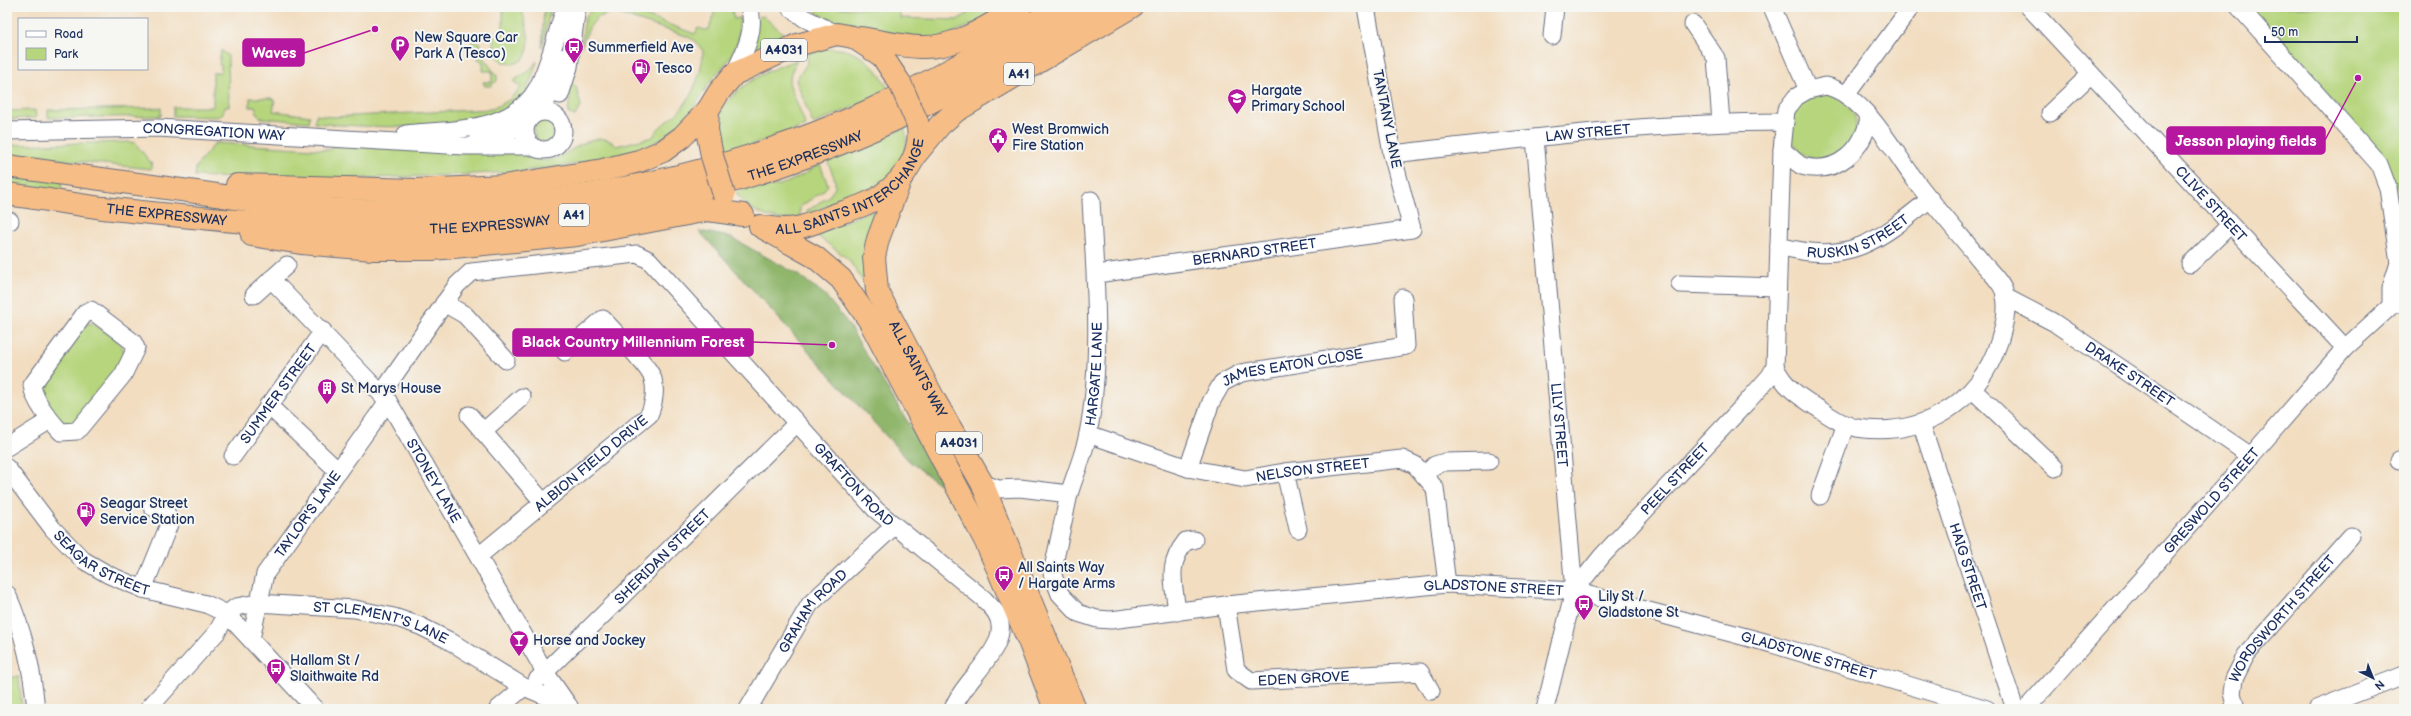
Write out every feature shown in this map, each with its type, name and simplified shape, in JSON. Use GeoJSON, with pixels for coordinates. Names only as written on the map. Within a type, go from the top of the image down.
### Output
{"type":"FeatureCollection","features":[{"type":"Feature","properties":{"kind":"highway"},"geometry":{"type":"LineString","coordinates":[[845,36],[920,48],[948,45],[969,37],[1020,7]]}},
{"type":"Feature","properties":{"kind":"highway","name":"THE EXPRESSWAY"},"geometry":{"type":"LineString","coordinates":[[7,166],[306,208],[418,210],[506,205],[599,193],[671,178],[746,156],[836,124],[929,82],[1060,7]]}},
{"type":"Feature","properties":{"kind":"highway","name":"THE EXPRESSWAY"},"geometry":{"type":"LineString","coordinates":[[7,194],[100,208],[304,226],[423,229],[536,221],[647,203],[777,168],[872,130],[938,98],[1098,7]]}},
{"type":"Feature","properties":{"kind":"highway","name":"A41"},"geometry":{"type":"LineString","coordinates":[[917,153],[940,125],[956,111],[1130,7]]}},
{"type":"Feature","properties":{"kind":"highway","name":"ALL SAINTS INTERCHANGE"},"geometry":{"type":"LineString","coordinates":[[845,36],[882,56],[900,83],[917,122],[920,134],[917,153],[901,178],[882,195],[817,222],[784,231],[751,220],[730,204],[724,195],[712,156],[707,130],[708,110],[719,92],[734,74],[797,45],[845,36]]}},
{"type":"Feature","properties":{"kind":"highway","name":"A41"},"geometry":{"type":"LineString","coordinates":[[120,181],[416,190],[504,186],[603,170],[639,161],[663,151],[682,137],[708,110]]}},
{"type":"Feature","properties":{"kind":"highway","name":"ALL SAINTS WAY"},"geometry":{"type":"LineString","coordinates":[[901,178],[878,239],[874,256],[877,291],[935,401],[982,483],[1075,709]]}},
{"type":"Feature","properties":{"kind":"highway","name":"A41"},"geometry":{"type":"LineString","coordinates":[[100,208],[200,227],[293,241],[373,248],[433,249],[554,238],[616,229],[708,210],[751,220]]}},
{"type":"Feature","properties":{"kind":"highway","name":"ALL SAINTS WAY"},"geometry":{"type":"LineString","coordinates":[[751,220],[815,257],[841,279],[869,320],[986,542],[1029,641],[1055,709]]}},
{"type":"Feature","properties":{"kind":"street"},"geometry":{"type":"LineString","coordinates":[[734,74],[747,46],[751,20],[749,7]]}},
{"type":"Feature","properties":{"kind":"street"},"geometry":{"type":"LineString","coordinates":[[790,7],[804,18],[845,36]]}},
{"type":"Feature","properties":{"kind":"street","name":"TANTANY LANE"},"geometry":{"type":"LineString","coordinates":[[1366,7],[1392,156],[1412,229]]}},
{"type":"Feature","properties":{"kind":"street"},"geometry":{"type":"LineString","coordinates":[[1552,36],[1555,7]]}},
{"type":"Feature","properties":{"kind":"street"},"geometry":{"type":"LineString","coordinates":[[1772,7],[1808,90]]}},
{"type":"Feature","properties":{"kind":"street"},"geometry":{"type":"LineString","coordinates":[[1846,94],[1911,7]]}},
{"type":"Feature","properties":{"kind":"street","name":"CLIVE STREET"},"geometry":{"type":"LineString","coordinates":[[2029,7],[2345,348]]}},
{"type":"Feature","properties":{"kind":"street"},"geometry":{"type":"LineString","coordinates":[[2238,7],[2378,164],[2388,188],[2402,268],[2391,288],[2398,304]]}},
{"type":"Feature","properties":{"kind":"street"},"geometry":{"type":"LineString","coordinates":[[554,116],[569,67],[569,8]]}},
{"type":"Feature","properties":{"kind":"street"},"geometry":{"type":"LineString","coordinates":[[368,139],[482,125],[501,120],[518,111],[538,87],[569,8]]}},
{"type":"Feature","properties":{"kind":"street","name":"CONGREGATION WAY"},"geometry":{"type":"LineString","coordinates":[[530,119],[548,98],[559,57],[569,8]]}},
{"type":"Feature","properties":{"kind":"street"},"geometry":{"type":"LineString","coordinates":[[1694,24],[1716,58],[1722,122]]}},
{"type":"Feature","properties":{"kind":"street"},"geometry":{"type":"LineString","coordinates":[[2050,114],[2091,74]]}},
{"type":"Feature","properties":{"kind":"street"},"geometry":{"type":"LineString","coordinates":[[1826,86],[1836,88],[1846,94],[1861,107],[1869,117],[1930,199],[1998,282],[2003,289],[2005,297],[2006,321],[1992,363],[1973,390],[1940,416],[1921,423],[1887,429],[1856,428],[1846,424],[1800,397],[1783,383],[1775,367],[1782,150],[1786,110],[1796,97],[1808,90],[1826,86]]}},
{"type":"Feature","properties":{"kind":"street","name":"CONGREGATION WAY"},"geometry":{"type":"LineString","coordinates":[[7,131],[158,128],[421,143],[532,146],[546,150],[554,147],[559,141],[562,127],[554,116],[544,113],[530,119],[516,129],[479,137],[421,143]]}},
{"type":"Feature","properties":{"kind":"street"},"geometry":{"type":"LineString","coordinates":[[1782,150],[1802,166],[1830,166],[1844,160],[1856,149],[1867,132],[1869,117]]}},
{"type":"Feature","properties":{"kind":"street"},"geometry":{"type":"LineString","coordinates":[[530,119],[525,132],[532,146]]}},
{"type":"Feature","properties":{"kind":"street","name":"LAW STREET"},"geometry":{"type":"LineString","coordinates":[[1392,156],[1535,138],[1722,122],[1785,122]]}},
{"type":"Feature","properties":{"kind":"street","name":"LILY STREET"},"geometry":{"type":"LineString","coordinates":[[1535,138],[1574,591],[1545,709]]}},
{"type":"Feature","properties":{"kind":"street","name":"RUSKIN STREET"},"geometry":{"type":"LineString","coordinates":[[1779,246],[1805,253],[1831,253],[1868,245],[1900,224],[1930,199]]}},
{"type":"Feature","properties":{"kind":"street","name":"HARGATE LANE"},"geometry":{"type":"LineString","coordinates":[[1069,494],[1088,434],[1096,369],[1097,274],[1091,200]]}},
{"type":"Feature","properties":{"kind":"street"},"geometry":{"type":"LineString","coordinates":[[2190,264],[2230,225]]}},
{"type":"Feature","properties":{"kind":"street","name":"BERNARD STREET"},"geometry":{"type":"LineString","coordinates":[[1097,274],[1412,229]]}},
{"type":"Feature","properties":{"kind":"street","name":"TAYLOR'S LANE"},"geometry":{"type":"LineString","coordinates":[[251,639],[257,603],[265,574],[337,470],[457,285],[472,272],[637,254],[649,260]]}},
{"type":"Feature","properties":{"kind":"street","name":"GRAFTON ROAD"},"geometry":{"type":"LineString","coordinates":[[649,260],[796,424],[876,510],[984,599],[997,614],[1001,631],[997,646],[963,689],[952,709]]}},
{"type":"Feature","properties":{"kind":"street"},"geometry":{"type":"LineString","coordinates":[[254,294],[287,265]]}},
{"type":"Feature","properties":{"kind":"street","name":"STONEY LANE"},"geometry":{"type":"LineString","coordinates":[[271,279],[323,331],[385,397],[480,555],[545,672],[571,707]]}},
{"type":"Feature","properties":{"kind":"street"},"geometry":{"type":"LineString","coordinates":[[1680,284],[1777,287]]}},
{"type":"Feature","properties":{"kind":"street","name":"DRAKE STREET"},"geometry":{"type":"LineString","coordinates":[[2005,297],[2053,322],[2251,456]]}},
{"type":"Feature","properties":{"kind":"street","name":"JAMES EATON CLOSE"},"geometry":{"type":"LineString","coordinates":[[1188,468],[1211,402],[1222,383],[1241,373],[1406,346],[1403,298]]}},
{"type":"Feature","properties":{"kind":"street"},"geometry":{"type":"LineString","coordinates":[[444,303],[465,314],[499,359]]}},
{"type":"Feature","properties":{"kind":"street","name":"GRESWOLD STREET"},"geometry":{"type":"LineString","coordinates":[[2026,709],[2345,348],[2398,304]]}},
{"type":"Feature","properties":{"kind":"street"},"geometry":{"type":"LineString","coordinates":[[91,310],[133,342],[136,348],[134,356],[123,375],[77,431],[61,432],[50,420],[33,392],[32,385],[86,312],[91,310]]}},
{"type":"Feature","properties":{"kind":"street","name":"ALBION FIELD DRIVE"},"geometry":{"type":"LineString","coordinates":[[480,555],[633,430],[649,415],[653,404],[655,391],[652,377],[603,319],[564,352]]}},
{"type":"Feature","properties":{"kind":"street","name":"SUMMER STREET"},"geometry":{"type":"LineString","coordinates":[[233,456],[268,405],[323,331]]}},
{"type":"Feature","properties":{"kind":"street","name":"PEEL STREET"},"geometry":{"type":"LineString","coordinates":[[1574,591],[1602,556],[1746,403],[1770,376],[1775,367]]}},
{"type":"Feature","properties":{"kind":"street"},"geometry":{"type":"LineString","coordinates":[[1973,390],[2054,468]]}},
{"type":"Feature","properties":{"kind":"street"},"geometry":{"type":"LineString","coordinates":[[483,432],[522,397]]}},
{"type":"Feature","properties":{"kind":"street"},"geometry":{"type":"LineString","coordinates":[[268,405],[337,470]]}},
{"type":"Feature","properties":{"kind":"street"},"geometry":{"type":"LineString","coordinates":[[469,415],[544,502]]}},
{"type":"Feature","properties":{"kind":"street"},"geometry":{"type":"LineString","coordinates":[[7,447],[50,420]]}},
{"type":"Feature","properties":{"kind":"street","name":"HAIG STREET"},"geometry":{"type":"LineString","coordinates":[[1921,423],[2015,709]]}},
{"type":"Feature","properties":{"kind":"street","name":"SHERIDAN STREET"},"geometry":{"type":"LineString","coordinates":[[498,709],[527,688],[545,672],[796,424]]}},
{"type":"Feature","properties":{"kind":"street"},"geometry":{"type":"LineString","coordinates":[[1820,496],[1846,424]]}},
{"type":"Feature","properties":{"kind":"street","name":"NELSON STREET"},"geometry":{"type":"LineString","coordinates":[[1088,434],[1188,468],[1245,479],[1285,472],[1402,459],[1415,466],[1435,488],[1447,584]]}},
{"type":"Feature","properties":{"kind":"street"},"geometry":{"type":"LineString","coordinates":[[1424,475],[1435,464],[1445,462],[1489,461]]}},
{"type":"Feature","properties":{"kind":"street","name":"SEAGAR STREET"},"geometry":{"type":"LineString","coordinates":[[7,468],[52,529],[83,560],[109,575],[143,589],[206,604],[227,614]]}},
{"type":"Feature","properties":{"kind":"street"},"geometry":{"type":"LineString","coordinates":[[1285,472],[1298,529]]}},
{"type":"Feature","properties":{"kind":"street"},"geometry":{"type":"LineString","coordinates":[[982,483],[998,489],[1020,488],[1069,494]]}},
{"type":"Feature","properties":{"kind":"street"},"geometry":{"type":"LineString","coordinates":[[996,515],[1005,498],[1020,488]]}},
{"type":"Feature","properties":{"kind":"street","name":"GLADSTONE STREET"},"geometry":{"type":"LineString","coordinates":[[1069,494],[1052,574],[1060,594],[1068,604],[1078,613],[1087,617],[1104,620],[1226,605],[1447,584],[1574,591],[1772,644],[1987,709]]}},
{"type":"Feature","properties":{"kind":"street"},"geometry":{"type":"LineString","coordinates":[[143,589],[170,522],[166,512],[152,507]]}},
{"type":"Feature","properties":{"kind":"street","name":"GRAHAM ROAD"},"geometry":{"type":"LineString","coordinates":[[748,709],[810,604],[894,526]]}},
{"type":"Feature","properties":{"kind":"street","name":"WORDSWORTH STREET"},"geometry":{"type":"LineString","coordinates":[[2236,709],[2232,692],[2234,679],[2246,655],[2351,536]]}},
{"type":"Feature","properties":{"kind":"street"},"geometry":{"type":"LineString","coordinates":[[1177,612],[1172,567],[1175,555],[1186,542],[1194,540]]}},
{"type":"Feature","properties":{"kind":"street"},"geometry":{"type":"LineString","coordinates":[[7,594],[19,621],[30,660],[36,709]]}},
{"type":"Feature","properties":{"kind":"street","name":"ST CLEMENT'S LANE"},"geometry":{"type":"LineString","coordinates":[[227,614],[236,607],[257,603],[355,609],[394,617],[420,626],[448,640],[527,688],[571,707]]}},
{"type":"Feature","properties":{"kind":"street","name":"EDEN GROVE"},"geometry":{"type":"LineString","coordinates":[[1226,605],[1236,670],[1251,681],[1420,672],[1431,690]]}},
{"type":"Feature","properties":{"kind":"street"},"geometry":{"type":"LineString","coordinates":[[148,709],[218,632],[227,614],[315,709]]}},
{"type":"Feature","properties":{"kind":"street"},"geometry":{"type":"LineString","coordinates":[[2316,709],[2404,675]]}},
{"type":"Feature","properties":{"kind":"green space"},"geometry":{"type":"Polygon","coordinates":[[[503,7],[521,7],[527,29],[529,44],[527,51],[519,62],[514,64],[501,61],[495,53],[493,37],[503,36],[503,7]]]}},
{"type":"Feature","properties":{"kind":"green space"},"geometry":{"type":"Polygon","coordinates":[[[544,7],[551,7],[542,48],[544,7]]]}},
{"type":"Feature","properties":{"kind":"green space"},"geometry":{"type":"Polygon","coordinates":[[[621,7],[695,34],[698,28],[705,30],[709,29],[716,7],[731,7],[734,19],[740,18],[738,41],[730,58],[710,82],[691,112],[663,138],[644,148],[618,156],[566,166],[515,172],[293,181],[195,176],[196,167],[214,144],[218,143],[330,150],[334,146],[523,153],[543,160],[550,160],[557,158],[591,140],[609,140],[616,146],[653,137],[658,129],[679,111],[688,99],[699,75],[703,51],[694,40],[686,36],[612,12],[597,18],[589,28],[581,47],[585,17],[593,8],[621,7]]]}},
{"type":"Feature","properties":{"kind":"green space"},"geometry":{"type":"Polygon","coordinates":[[[818,7],[900,10],[900,18],[957,20],[967,14],[967,7],[1002,7],[992,17],[934,40],[853,27],[833,21],[816,13],[818,7]]]}},
{"type":"Feature","properties":{"kind":"green space"},"geometry":{"type":"Polygon","coordinates":[[[2248,7],[2404,7],[2404,230],[2398,190],[2377,150],[2248,7]]]}},
{"type":"Feature","properties":{"kind":"green space"},"geometry":{"type":"Polygon","coordinates":[[[763,16],[791,40],[751,56],[758,17],[763,16]]]}},
{"type":"Feature","properties":{"kind":"green space"},"geometry":{"type":"Polygon","coordinates":[[[472,40],[480,43],[483,57],[497,76],[497,81],[490,86],[485,86],[483,82],[492,82],[492,71],[483,71],[483,62],[477,58],[477,50],[472,50],[472,40]]]}},
{"type":"Feature","properties":{"kind":"green space"},"geometry":{"type":"Polygon","coordinates":[[[823,49],[844,50],[854,53],[877,71],[888,89],[874,96],[875,98],[813,124],[796,80],[808,62],[807,54],[823,49]]]}},
{"type":"Feature","properties":{"kind":"green space"},"geometry":{"type":"Polygon","coordinates":[[[221,50],[228,56],[229,107],[225,107],[222,115],[217,117],[173,116],[173,107],[213,107],[213,73],[221,72],[221,65],[219,65],[221,50]]]}},
{"type":"Feature","properties":{"kind":"green space"},"geometry":{"type":"Polygon","coordinates":[[[797,60],[791,73],[789,83],[806,126],[739,149],[738,147],[724,152],[718,122],[722,110],[729,100],[750,82],[774,69],[797,60]]]}},
{"type":"Feature","properties":{"kind":"green space"},"geometry":{"type":"Polygon","coordinates":[[[537,61],[528,86],[519,99],[502,111],[479,118],[451,123],[391,127],[314,123],[316,115],[332,117],[492,109],[509,100],[521,87],[513,81],[530,70],[537,61]]]}},
{"type":"Feature","properties":{"kind":"green space"},"geometry":{"type":"Polygon","coordinates":[[[571,84],[576,86],[581,106],[575,116],[568,113],[571,84]]]}},
{"type":"Feature","properties":{"kind":"green space"},"geometry":{"type":"Polygon","coordinates":[[[1825,94],[1838,98],[1849,107],[1853,112],[1856,125],[1852,140],[1847,147],[1833,156],[1818,159],[1805,156],[1796,147],[1791,136],[1791,123],[1796,110],[1807,100],[1825,94]]]}},
{"type":"Feature","properties":{"kind":"green space"},"geometry":{"type":"Polygon","coordinates":[[[250,98],[271,98],[275,100],[273,111],[310,116],[309,122],[261,118],[257,114],[256,107],[250,107],[250,98]]]}},
{"type":"Feature","properties":{"kind":"green space"},"geometry":{"type":"Polygon","coordinates":[[[161,108],[161,116],[48,118],[48,110],[161,108]]]}},
{"type":"Feature","properties":{"kind":"green space"},"geometry":{"type":"Polygon","coordinates":[[[35,110],[36,118],[7,119],[7,111],[35,110]]]}},
{"type":"Feature","properties":{"kind":"green space"},"geometry":{"type":"Polygon","coordinates":[[[545,120],[553,123],[556,131],[553,139],[545,142],[537,139],[534,131],[537,123],[545,120]]]}},
{"type":"Feature","properties":{"kind":"green space"},"geometry":{"type":"Polygon","coordinates":[[[905,128],[906,148],[900,164],[889,176],[875,186],[859,194],[808,214],[807,211],[829,196],[835,188],[835,180],[827,160],[905,128]]]}},
{"type":"Feature","properties":{"kind":"green space"},"geometry":{"type":"Polygon","coordinates":[[[135,143],[152,164],[151,169],[7,154],[7,145],[135,143]]]}},
{"type":"Feature","properties":{"kind":"green space"},"geometry":{"type":"Polygon","coordinates":[[[820,164],[828,185],[823,191],[800,207],[800,218],[781,219],[764,215],[749,206],[736,193],[744,189],[749,190],[748,187],[770,187],[787,183],[820,164]]]}},
{"type":"Feature","properties":{"kind":"green space"},"geometry":{"type":"Polygon","coordinates":[[[7,173],[62,180],[60,196],[7,190],[7,173]]]}},
{"type":"Feature","properties":{"kind":"green space"},"geometry":{"type":"Polygon","coordinates":[[[885,205],[867,287],[848,259],[815,234],[885,205]]]}},
{"type":"Feature","properties":{"kind":"green space"},"geometry":{"type":"Polygon","coordinates":[[[699,231],[730,237],[797,274],[824,294],[846,321],[951,493],[909,461],[699,231]]]}},
{"type":"Feature","properties":{"kind":"green space"},"geometry":{"type":"Polygon","coordinates":[[[92,323],[120,344],[125,357],[125,365],[75,426],[67,427],[54,414],[46,403],[42,391],[42,385],[53,365],[82,325],[92,323]]]}},
{"type":"Feature","properties":{"kind":"green space"},"geometry":{"type":"Polygon","coordinates":[[[19,676],[22,709],[7,709],[7,678],[19,676]]]}},
{"type":"Feature","properties":{"kind":"place","name":"Waves"},"geometry":{"type":"Point","coordinates":[375,29]}},
{"type":"Feature","properties":{"kind":"place","name":"New Square Car Park A (Tesco)"},"geometry":{"type":"Point","coordinates":[400,62]}},
{"type":"Feature","properties":{"kind":"place","name":"Summerfield Ave"},"geometry":{"type":"Point","coordinates":[574,64]}},
{"type":"Feature","properties":{"kind":"place","name":"Jesson playing fields"},"geometry":{"type":"Point","coordinates":[2358,78]}},
{"type":"Feature","properties":{"kind":"place","name":"Tesco"},"geometry":{"type":"Point","coordinates":[641,85]}},
{"type":"Feature","properties":{"kind":"place","name":"Hargate Primary School"},"geometry":{"type":"Point","coordinates":[1237,115]}},
{"type":"Feature","properties":{"kind":"place","name":"West Bromwich Fire Station"},"geometry":{"type":"Point","coordinates":[998,154]}},
{"type":"Feature","properties":{"kind":"place","name":"Black Country Millennium Forest"},"geometry":{"type":"Point","coordinates":[832,345]}},
{"type":"Feature","properties":{"kind":"place","name":"St Marys House"},"geometry":{"type":"Point","coordinates":[327,405]}},
{"type":"Feature","properties":{"kind":"place","name":"Seagar Street Service Station"},"geometry":{"type":"Point","coordinates":[86,528]}},
{"type":"Feature","properties":{"kind":"place","name":"All Saints Way / Hargate Arms"},"geometry":{"type":"Point","coordinates":[1004,592]}},
{"type":"Feature","properties":{"kind":"place","name":"Lily St / Gladstone St"},"geometry":{"type":"Point","coordinates":[1584,621]}},
{"type":"Feature","properties":{"kind":"place","name":"Horse and Jockey"},"geometry":{"type":"Point","coordinates":[519,657]}},
{"type":"Feature","properties":{"kind":"place","name":"Hallam St / Slaithwaite Rd"},"geometry":{"type":"Point","coordinates":[276,685]}}]}
